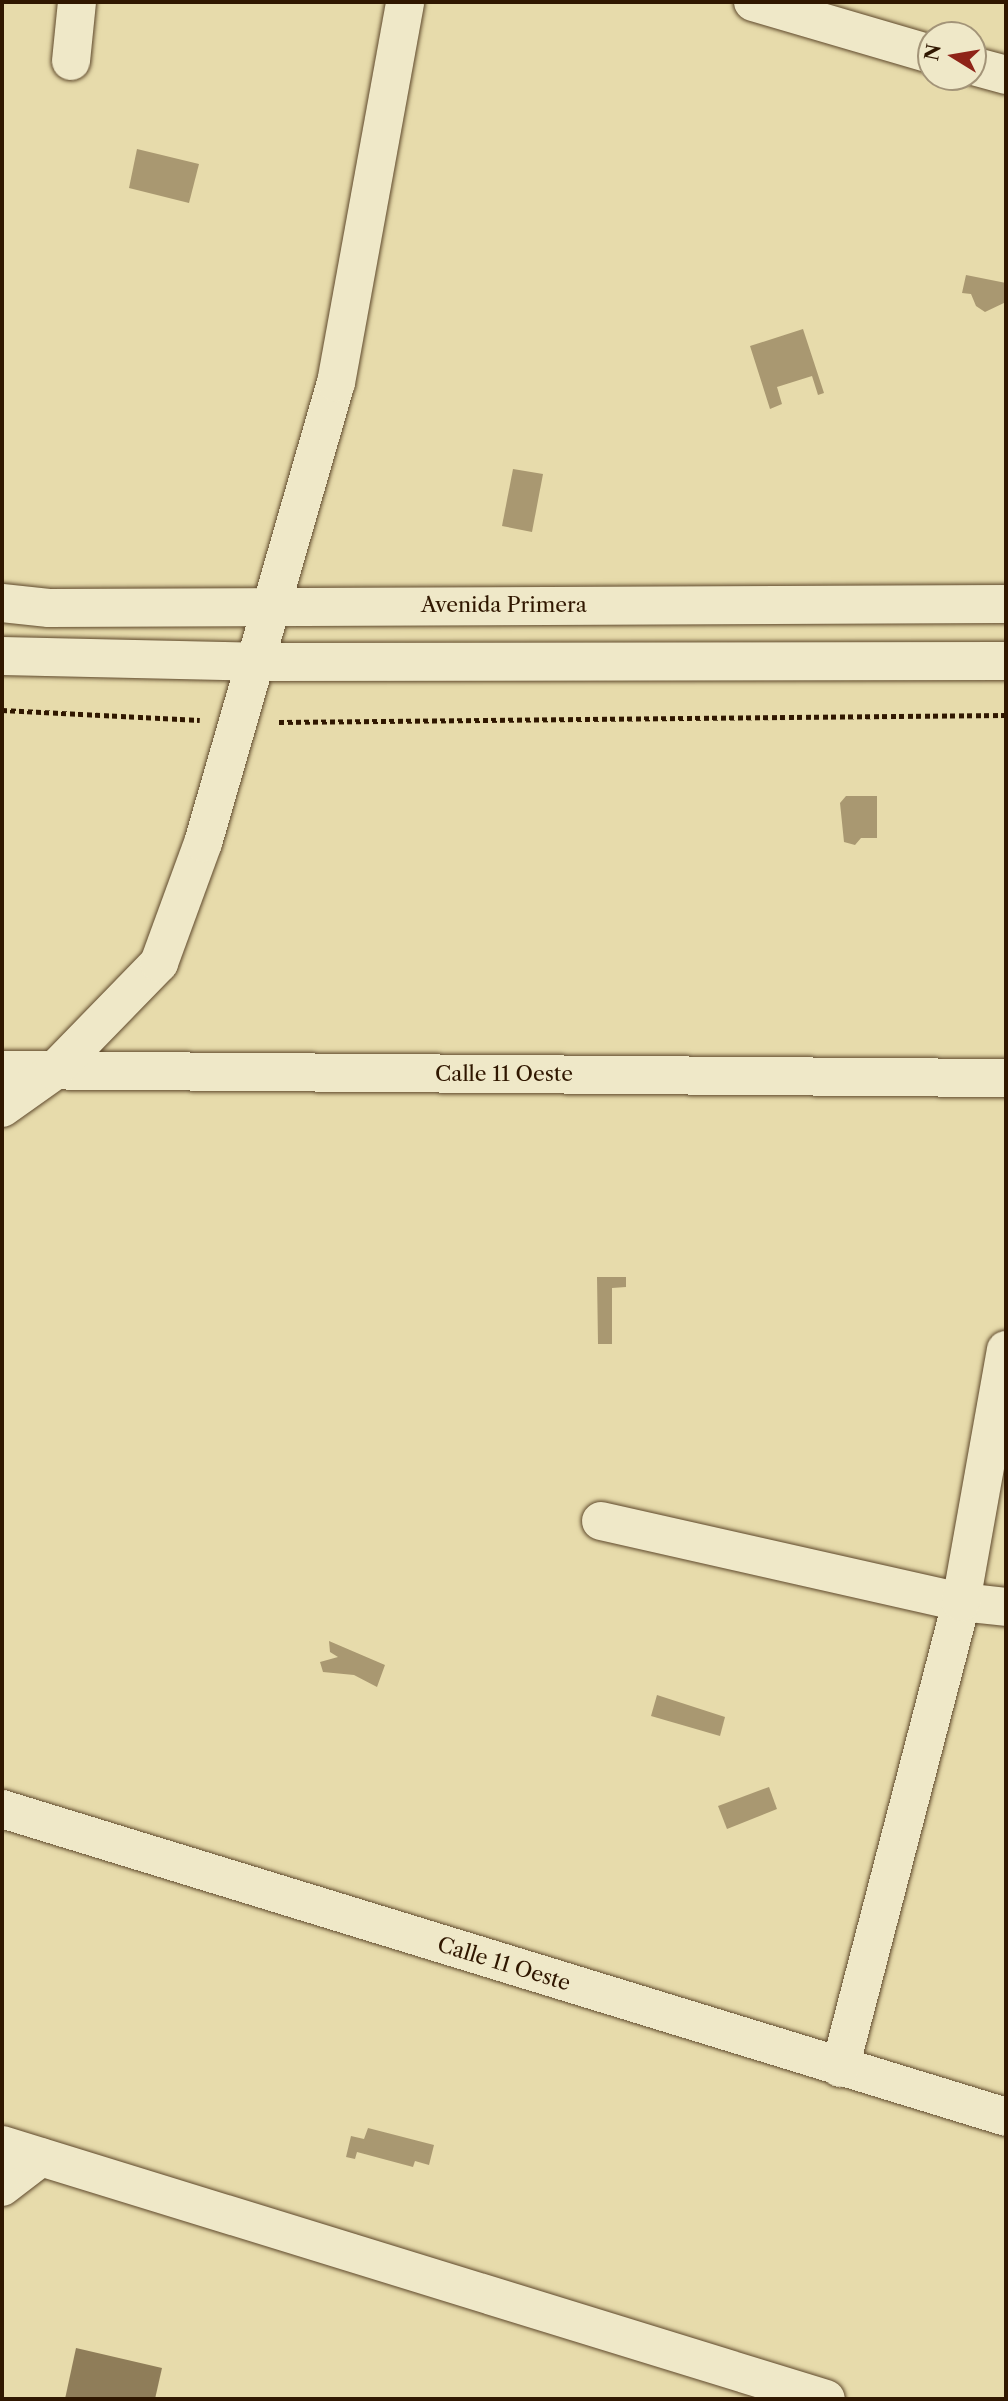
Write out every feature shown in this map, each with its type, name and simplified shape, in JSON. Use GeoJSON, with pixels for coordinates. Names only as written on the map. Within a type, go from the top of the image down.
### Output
{"type":"FeatureCollection","features":[{"type":"Feature","properties":{"kind":"street"},"geometry":{"type":"LineString","coordinates":[[71,61],[77,2]]}},
{"type":"Feature","properties":{"kind":"street"},"geometry":{"type":"LineString","coordinates":[[2,1108],[54,1070],[159,963],[203,843],[336,383],[405,2]]}},
{"type":"Feature","properties":{"kind":"street"},"geometry":{"type":"LineString","coordinates":[[753,2],[917,50]]}},
{"type":"Feature","properties":{"kind":"street"},"geometry":{"type":"LineString","coordinates":[[987,70],[1006,75]]}},
{"type":"Feature","properties":{"kind":"street","name":"Avenida Primera"},"geometry":{"type":"LineString","coordinates":[[2,603],[49,608],[1006,604]]}},
{"type":"Feature","properties":{"kind":"street"},"geometry":{"type":"LineString","coordinates":[[2,656],[257,662],[1006,661]]}},
{"type":"Feature","properties":{"kind":"street","name":"Calle 11 Oeste"},"geometry":{"type":"LineString","coordinates":[[2,1070],[1006,1078]]}},
{"type":"Feature","properties":{"kind":"street"},"geometry":{"type":"LineString","coordinates":[[841,2068],[961,1602],[1006,1350]]}},
{"type":"Feature","properties":{"kind":"street"},"geometry":{"type":"LineString","coordinates":[[601,1521],[961,1602],[1006,1607]]}},
{"type":"Feature","properties":{"kind":"street","name":"Calle 11 Oeste"},"geometry":{"type":"LineString","coordinates":[[2,1809],[1006,2117]]}},
{"type":"Feature","properties":{"kind":"street"},"geometry":{"type":"LineString","coordinates":[[2,2145],[826,2399]]}},
{"type":"Feature","properties":{"kind":"street"},"geometry":{"type":"LineString","coordinates":[[2,2187],[41,2157]]}},
{"type":"Feature","properties":{"kind":"path"},"geometry":{"type":"LineString","coordinates":[[2,710],[238,722],[1006,715]]}},
{"type":"Feature","properties":{"kind":"shaded area"},"geometry":{"type":"Polygon","coordinates":[[[137,149],[199,164],[189,203],[129,188],[137,149]]]}},
{"type":"Feature","properties":{"kind":"shaded area"},"geometry":{"type":"Polygon","coordinates":[[[966,275],[1006,283],[1006,302],[985,312],[976,306],[971,294],[962,293],[966,275]]]}},
{"type":"Feature","properties":{"kind":"shaded area"},"geometry":{"type":"Polygon","coordinates":[[[803,329],[824,393],[818,395],[812,376],[777,387],[782,404],[770,409],[750,346],[803,329]]]}},
{"type":"Feature","properties":{"kind":"shaded area"},"geometry":{"type":"Polygon","coordinates":[[[513,469],[543,474],[532,532],[502,526],[513,469]]]}},
{"type":"Feature","properties":{"kind":"shaded area"},"geometry":{"type":"Polygon","coordinates":[[[846,796],[877,796],[877,838],[861,838],[855,845],[844,842],[840,803],[846,796]]]}},
{"type":"Feature","properties":{"kind":"shaded area"},"geometry":{"type":"Polygon","coordinates":[[[597,1277],[626,1277],[626,1287],[612,1288],[612,1344],[598,1344],[597,1277]]]}},
{"type":"Feature","properties":{"kind":"shaded area"},"geometry":{"type":"Polygon","coordinates":[[[329,1641],[385,1665],[377,1687],[354,1675],[323,1672],[320,1662],[338,1657],[330,1652],[329,1641]]]}},
{"type":"Feature","properties":{"kind":"shaded area"},"geometry":{"type":"Polygon","coordinates":[[[657,1695],[725,1717],[720,1736],[651,1716],[657,1695]]]}},
{"type":"Feature","properties":{"kind":"shaded area"},"geometry":{"type":"Polygon","coordinates":[[[769,1787],[777,1809],[727,1829],[718,1806],[769,1787]]]}},
{"type":"Feature","properties":{"kind":"shaded area"},"geometry":{"type":"Polygon","coordinates":[[[368,2128],[434,2145],[429,2165],[415,2161],[413,2167],[357,2152],[355,2159],[346,2157],[351,2136],[364,2139],[368,2128]]]}},
{"type":"Feature","properties":{"kind":"building"},"geometry":{"type":"Polygon","coordinates":[[[76,2348],[162,2368],[155,2399],[65,2399],[76,2348]]]}}]}
